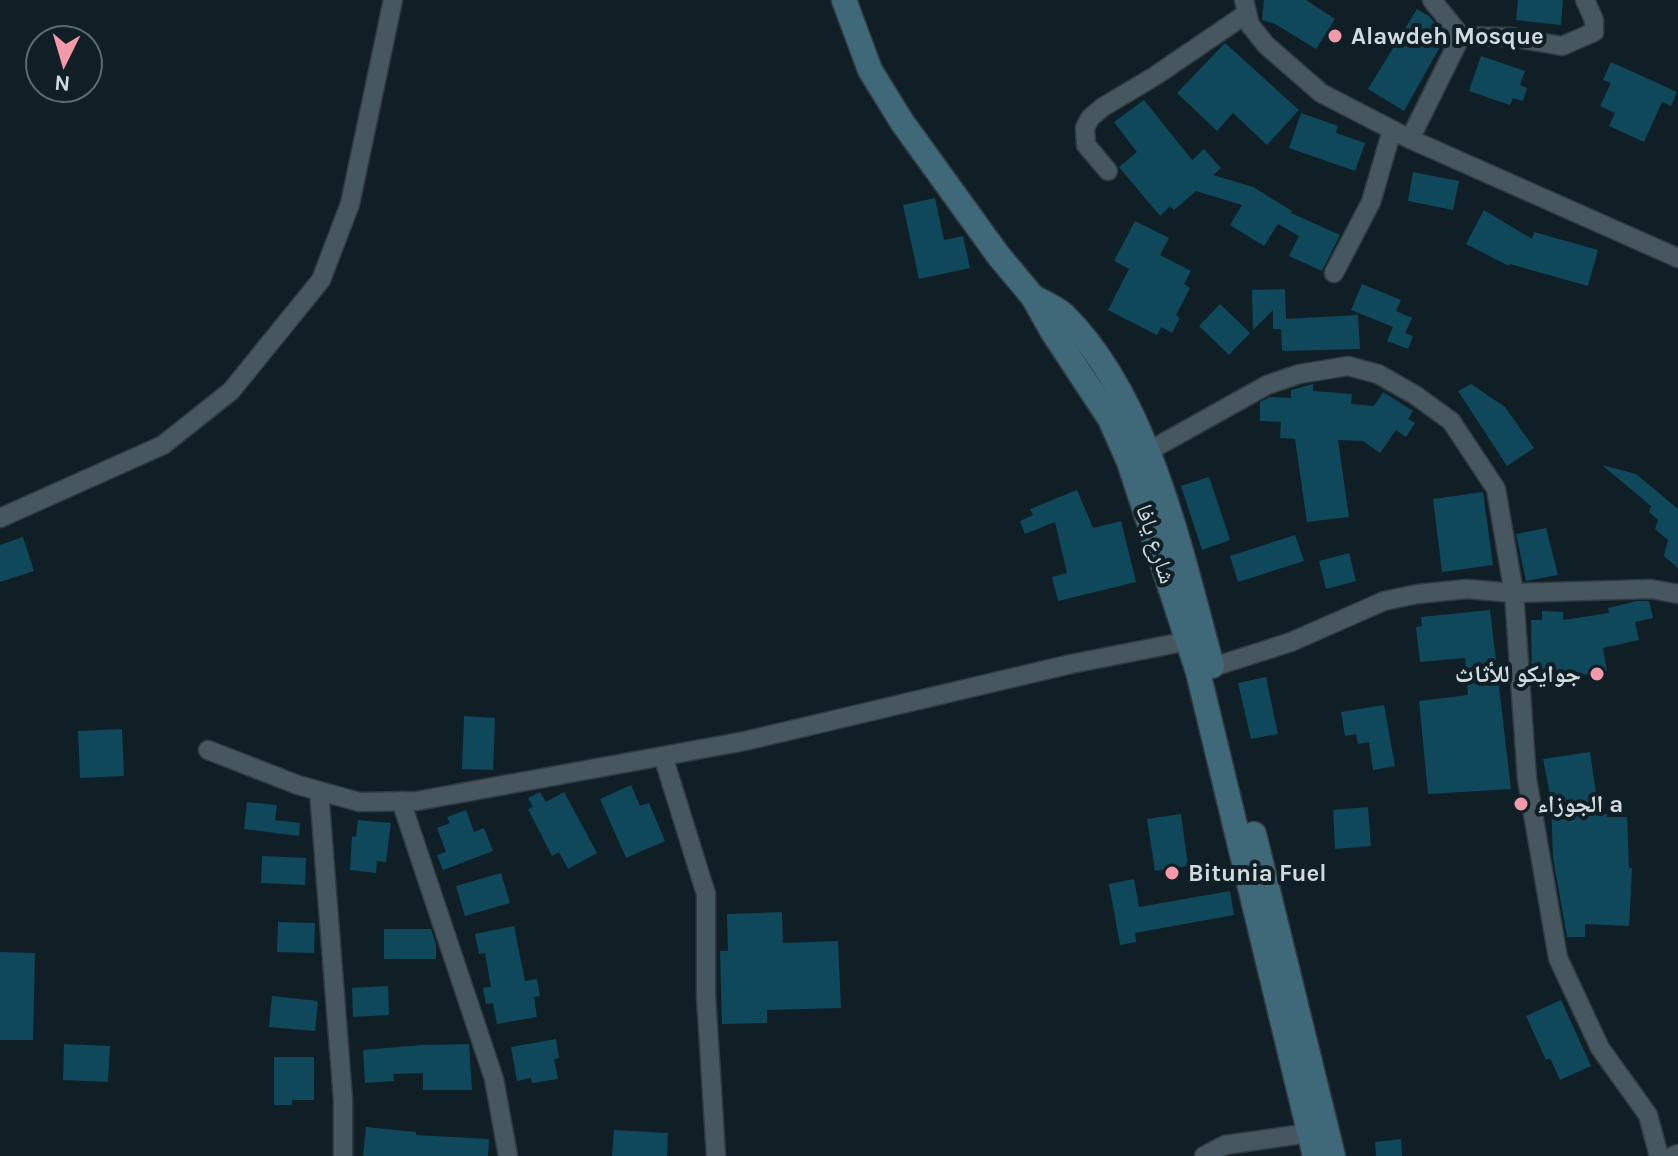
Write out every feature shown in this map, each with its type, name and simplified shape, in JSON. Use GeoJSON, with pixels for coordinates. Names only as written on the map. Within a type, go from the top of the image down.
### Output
{"type":"FeatureCollection","features":[{"type":"Feature","properties":{"kind":"street"},"geometry":{"type":"LineString","coordinates":[[0,518],[163,445],[231,391],[321,280],[350,204],[393,0]]}},
{"type":"Feature","properties":{"kind":"street","name":"شارع يافا"},"geometry":{"type":"LineString","coordinates":[[844,0],[870,70],[902,122],[989,243],[1033,297],[1052,331],[1138,457],[1198,672],[1312,1144]]}},
{"type":"Feature","properties":{"kind":"street"},"geometry":{"type":"LineString","coordinates":[[1432,0],[1461,36]]}},
{"type":"Feature","properties":{"kind":"street"},"geometry":{"type":"LineString","coordinates":[[1461,36],[1511,37],[1562,46],[1594,32],[1594,20],[1585,0]]}},
{"type":"Feature","properties":{"kind":"street"},"geometry":{"type":"LineString","coordinates":[[1108,171],[1086,145],[1085,128],[1090,118],[1155,76],[1245,7],[1250,25],[1266,45],[1321,93],[1410,139],[1678,258]]}},
{"type":"Feature","properties":{"kind":"street"},"geometry":{"type":"LineString","coordinates":[[1410,139],[1461,36]]}},
{"type":"Feature","properties":{"kind":"street"},"geometry":{"type":"LineString","coordinates":[[1334,273],[1371,202],[1392,130]]}},
{"type":"Feature","properties":{"kind":"street"},"geometry":{"type":"LineString","coordinates":[[1333,1156],[1213,667],[1169,512],[1138,457],[1277,381],[1348,366],[1378,374],[1451,421],[1496,489],[1514,593],[1527,779],[1558,958],[1600,1048],[1648,1115],[1659,1156]]}},
{"type":"Feature","properties":{"kind":"street"},"geometry":{"type":"LineString","coordinates":[[1213,667],[1291,642],[1384,601],[1417,594],[1467,589],[1514,593],[1651,589],[1678,594]]}},
{"type":"Feature","properties":{"kind":"street"},"geometry":{"type":"LineString","coordinates":[[208,750],[319,791],[359,802],[417,801],[745,741],[1071,664],[1188,641]]}},
{"type":"Feature","properties":{"kind":"street"},"geometry":{"type":"LineString","coordinates":[[663,756],[706,894],[706,996],[716,1156]]}},
{"type":"Feature","properties":{"kind":"street"},"geometry":{"type":"LineString","coordinates":[[319,791],[342,1084],[343,1156]]}},
{"type":"Feature","properties":{"kind":"street"},"geometry":{"type":"LineString","coordinates":[[401,801],[494,1079],[508,1156]]}},
{"type":"Feature","properties":{"kind":"street"},"geometry":{"type":"LineString","coordinates":[[1204,1156],[1225,1145],[1312,1144]]}},
{"type":"Feature","properties":{"kind":"building"},"geometry":{"type":"Polygon","coordinates":[[[1264,0],[1306,0],[1335,19],[1316,49],[1275,24],[1262,20],[1264,0]]]}},
{"type":"Feature","properties":{"kind":"building"},"geometry":{"type":"Polygon","coordinates":[[[1518,0],[1563,0],[1561,25],[1516,20],[1518,0]]]}},
{"type":"Feature","properties":{"kind":"building"},"geometry":{"type":"Polygon","coordinates":[[[1417,9],[1429,16],[1446,36],[1404,111],[1368,89],[1417,9]]]}},
{"type":"Feature","properties":{"kind":"building"},"geometry":{"type":"Polygon","coordinates":[[[1225,43],[1299,110],[1267,145],[1233,113],[1217,131],[1177,93],[1225,43]]]}},
{"type":"Feature","properties":{"kind":"building"},"geometry":{"type":"Polygon","coordinates":[[[1481,56],[1525,71],[1520,85],[1527,88],[1523,101],[1513,98],[1510,105],[1469,91],[1481,56]]]}},
{"type":"Feature","properties":{"kind":"building"},"geometry":{"type":"Polygon","coordinates":[[[1611,62],[1677,92],[1671,106],[1662,102],[1644,142],[1609,126],[1615,113],[1600,106],[1611,83],[1603,80],[1611,62]]]}},
{"type":"Feature","properties":{"kind":"building"},"geometry":{"type":"Polygon","coordinates":[[[1144,100],[1192,160],[1204,149],[1221,168],[1213,175],[1253,187],[1291,213],[1340,235],[1322,271],[1289,256],[1299,236],[1278,224],[1264,246],[1230,225],[1242,205],[1196,191],[1174,210],[1170,206],[1160,216],[1119,167],[1137,152],[1114,122],[1144,100]]]}},
{"type":"Feature","properties":{"kind":"building"},"geometry":{"type":"Polygon","coordinates":[[[1301,113],[1338,126],[1336,133],[1365,143],[1355,171],[1289,148],[1301,113]]]}},
{"type":"Feature","properties":{"kind":"building"},"geometry":{"type":"Polygon","coordinates":[[[1413,172],[1459,181],[1453,210],[1408,201],[1413,172]]]}},
{"type":"Feature","properties":{"kind":"building"},"geometry":{"type":"Polygon","coordinates":[[[935,198],[944,240],[963,236],[970,268],[919,279],[903,205],[935,198]]]}},
{"type":"Feature","properties":{"kind":"building"},"geometry":{"type":"Polygon","coordinates":[[[1484,210],[1532,239],[1534,232],[1598,250],[1588,286],[1509,266],[1466,244],[1484,210]]]}},
{"type":"Feature","properties":{"kind":"building"},"geometry":{"type":"Polygon","coordinates":[[[1135,221],[1169,238],[1160,255],[1191,271],[1184,284],[1190,288],[1176,315],[1180,318],[1172,333],[1161,327],[1157,335],[1108,310],[1129,269],[1114,261],[1135,221]]]}},
{"type":"Feature","properties":{"kind":"building"},"geometry":{"type":"Polygon","coordinates":[[[1362,284],[1401,300],[1396,311],[1412,318],[1405,333],[1413,336],[1408,349],[1387,341],[1393,327],[1351,310],[1362,284]]]}},
{"type":"Feature","properties":{"kind":"building"},"geometry":{"type":"Polygon","coordinates":[[[1285,289],[1286,319],[1358,315],[1360,349],[1282,351],[1281,329],[1273,329],[1273,310],[1253,330],[1252,290],[1285,289]]]}},
{"type":"Feature","properties":{"kind":"building"},"geometry":{"type":"Polygon","coordinates":[[[1220,304],[1250,333],[1229,355],[1199,326],[1220,304]]]}},
{"type":"Feature","properties":{"kind":"building"},"geometry":{"type":"Polygon","coordinates":[[[1313,384],[1313,391],[1352,394],[1351,404],[1374,406],[1383,392],[1413,411],[1408,419],[1415,423],[1406,437],[1396,430],[1380,453],[1363,441],[1338,440],[1349,517],[1307,522],[1295,439],[1280,438],[1281,422],[1260,421],[1260,402],[1270,397],[1291,398],[1291,390],[1313,384]]]}},
{"type":"Feature","properties":{"kind":"building"},"geometry":{"type":"Polygon","coordinates":[[[1471,384],[1505,407],[1534,448],[1507,466],[1458,391],[1471,384]]]}},
{"type":"Feature","properties":{"kind":"building"},"geometry":{"type":"Polygon","coordinates":[[[1602,465],[1636,474],[1678,509],[1678,568],[1664,556],[1668,540],[1655,529],[1658,520],[1649,512],[1651,506],[1602,465]]]}},
{"type":"Feature","properties":{"kind":"building"},"geometry":{"type":"Polygon","coordinates":[[[1209,477],[1230,540],[1202,550],[1181,486],[1209,477]]]}},
{"type":"Feature","properties":{"kind":"building"},"geometry":{"type":"Polygon","coordinates":[[[1077,490],[1093,528],[1121,521],[1136,582],[1058,601],[1052,577],[1067,573],[1055,522],[1025,534],[1020,521],[1033,515],[1030,509],[1077,490]]]}},
{"type":"Feature","properties":{"kind":"building"},"geometry":{"type":"Polygon","coordinates":[[[1483,492],[1493,565],[1442,572],[1433,499],[1483,492]]]}},
{"type":"Feature","properties":{"kind":"building"},"geometry":{"type":"Polygon","coordinates":[[[1546,528],[1558,575],[1526,581],[1516,534],[1546,528]]]}},
{"type":"Feature","properties":{"kind":"building"},"geometry":{"type":"Polygon","coordinates":[[[1295,535],[1304,561],[1238,582],[1230,556],[1295,535]]]}},
{"type":"Feature","properties":{"kind":"building"},"geometry":{"type":"Polygon","coordinates":[[[23,537],[34,571],[0,582],[0,545],[23,537]]]}},
{"type":"Feature","properties":{"kind":"building"},"geometry":{"type":"Polygon","coordinates":[[[1349,553],[1356,581],[1326,589],[1319,561],[1349,553]]]}},
{"type":"Feature","properties":{"kind":"building"},"geometry":{"type":"Polygon","coordinates":[[[1649,601],[1653,618],[1635,622],[1639,640],[1603,648],[1607,671],[1576,676],[1532,674],[1531,620],[1542,620],[1542,611],[1563,612],[1563,620],[1609,613],[1608,608],[1649,601]]]}},
{"type":"Feature","properties":{"kind":"building"},"geometry":{"type":"Polygon","coordinates":[[[1490,610],[1511,789],[1428,794],[1419,701],[1468,695],[1465,658],[1420,662],[1416,627],[1422,626],[1421,617],[1490,610]]]}},
{"type":"Feature","properties":{"kind":"building"},"geometry":{"type":"Polygon","coordinates":[[[1266,677],[1278,734],[1251,739],[1238,683],[1266,677]]]}},
{"type":"Feature","properties":{"kind":"building"},"geometry":{"type":"Polygon","coordinates":[[[1384,705],[1395,766],[1373,770],[1369,742],[1358,744],[1356,734],[1345,736],[1341,712],[1384,705]]]}},
{"type":"Feature","properties":{"kind":"building"},"geometry":{"type":"Polygon","coordinates":[[[464,716],[495,718],[493,770],[462,769],[464,716]]]}},
{"type":"Feature","properties":{"kind":"building"},"geometry":{"type":"Polygon","coordinates":[[[122,729],[124,776],[80,778],[78,731],[122,729]]]}},
{"type":"Feature","properties":{"kind":"building"},"geometry":{"type":"Polygon","coordinates":[[[1590,752],[1599,814],[1627,817],[1629,868],[1632,868],[1629,926],[1585,924],[1585,937],[1567,937],[1553,858],[1551,799],[1543,759],[1590,752]]]}},
{"type":"Feature","properties":{"kind":"building"},"geometry":{"type":"Polygon","coordinates":[[[631,785],[640,806],[649,803],[665,841],[626,858],[600,799],[631,785]]]}},
{"type":"Feature","properties":{"kind":"building"},"geometry":{"type":"Polygon","coordinates":[[[540,792],[546,802],[564,792],[597,853],[568,869],[559,852],[552,856],[528,809],[533,807],[528,798],[540,792]]]}},
{"type":"Feature","properties":{"kind":"building"},"geometry":{"type":"Polygon","coordinates":[[[247,802],[277,805],[275,820],[300,823],[299,836],[244,829],[247,802]]]}},
{"type":"Feature","properties":{"kind":"building"},"geometry":{"type":"Polygon","coordinates":[[[1368,807],[1371,846],[1335,849],[1333,810],[1368,807]]]}},
{"type":"Feature","properties":{"kind":"building"},"geometry":{"type":"Polygon","coordinates":[[[466,810],[474,832],[484,828],[493,851],[443,870],[437,855],[446,852],[437,828],[450,823],[447,817],[466,810]]]}},
{"type":"Feature","properties":{"kind":"building"},"geometry":{"type":"Polygon","coordinates":[[[1181,814],[1188,866],[1155,871],[1147,819],[1181,814]]]}},
{"type":"Feature","properties":{"kind":"building"},"geometry":{"type":"Polygon","coordinates":[[[358,820],[391,823],[386,862],[377,861],[376,873],[350,870],[352,836],[356,837],[358,820]]]}},
{"type":"Feature","properties":{"kind":"building"},"geometry":{"type":"Polygon","coordinates":[[[262,856],[306,858],[305,885],[261,883],[262,856]]]}},
{"type":"Feature","properties":{"kind":"building"},"geometry":{"type":"Polygon","coordinates":[[[501,873],[510,903],[465,916],[456,886],[501,873]]]}},
{"type":"Feature","properties":{"kind":"building"},"geometry":{"type":"Polygon","coordinates":[[[1134,879],[1139,907],[1230,891],[1234,915],[1135,933],[1136,942],[1120,945],[1109,884],[1134,879]]]}},
{"type":"Feature","properties":{"kind":"building"},"geometry":{"type":"Polygon","coordinates":[[[782,912],[783,943],[838,941],[841,1008],[767,1010],[767,1023],[722,1024],[720,951],[728,951],[727,914],[782,912]]]}},
{"type":"Feature","properties":{"kind":"building"},"geometry":{"type":"Polygon","coordinates":[[[278,922],[315,923],[314,953],[277,952],[278,922]]]}},
{"type":"Feature","properties":{"kind":"building"},"geometry":{"type":"Polygon","coordinates":[[[514,926],[525,981],[537,979],[540,996],[534,997],[537,1017],[497,1024],[493,1003],[486,1004],[483,988],[491,987],[485,953],[479,954],[475,934],[514,926]]]}},
{"type":"Feature","properties":{"kind":"building"},"geometry":{"type":"Polygon","coordinates":[[[384,929],[431,929],[436,944],[436,959],[384,959],[384,929]]]}},
{"type":"Feature","properties":{"kind":"building"},"geometry":{"type":"Polygon","coordinates":[[[0,952],[35,953],[33,1040],[0,1040],[0,952]]]}},
{"type":"Feature","properties":{"kind":"building"},"geometry":{"type":"Polygon","coordinates":[[[388,986],[389,1015],[353,1017],[352,988],[388,986]]]}},
{"type":"Feature","properties":{"kind":"building"},"geometry":{"type":"Polygon","coordinates":[[[272,996],[318,1001],[315,1031],[269,1027],[272,996]]]}},
{"type":"Feature","properties":{"kind":"building"},"geometry":{"type":"Polygon","coordinates":[[[1561,1000],[1591,1066],[1560,1080],[1550,1058],[1546,1060],[1526,1016],[1561,1000]]]}},
{"type":"Feature","properties":{"kind":"building"},"geometry":{"type":"Polygon","coordinates":[[[556,1039],[559,1058],[554,1059],[558,1079],[532,1083],[531,1078],[517,1081],[511,1047],[556,1039]]]}},
{"type":"Feature","properties":{"kind":"building"},"geometry":{"type":"Polygon","coordinates":[[[64,1044],[110,1046],[108,1082],[63,1080],[64,1044]]]}},
{"type":"Feature","properties":{"kind":"building"},"geometry":{"type":"Polygon","coordinates":[[[469,1044],[472,1090],[423,1090],[423,1073],[393,1074],[394,1081],[365,1083],[363,1050],[469,1044]]]}},
{"type":"Feature","properties":{"kind":"building"},"geometry":{"type":"Polygon","coordinates":[[[274,1057],[314,1057],[314,1100],[292,1100],[292,1105],[274,1105],[274,1057]]]}},
{"type":"Feature","properties":{"kind":"building"},"geometry":{"type":"Polygon","coordinates":[[[366,1127],[416,1132],[416,1135],[489,1139],[488,1156],[363,1156],[366,1127]]]}},
{"type":"Feature","properties":{"kind":"building"},"geometry":{"type":"Polygon","coordinates":[[[614,1130],[668,1133],[667,1156],[612,1156],[614,1130]]]}},
{"type":"Feature","properties":{"kind":"building"},"geometry":{"type":"Polygon","coordinates":[[[1401,1139],[1402,1156],[1376,1156],[1375,1142],[1401,1139]]]}},
{"type":"Feature","properties":{"kind":"place","name":"Alawdeh Mosque"},"geometry":{"type":"Point","coordinates":[1335,36]}},
{"type":"Feature","properties":{"kind":"place","name":"جوايكو للأثاث"},"geometry":{"type":"Point","coordinates":[1597,674]}},
{"type":"Feature","properties":{"kind":"place","name":"الجوزاء a"},"geometry":{"type":"Point","coordinates":[1521,804]}},
{"type":"Feature","properties":{"kind":"place","name":"Bitunia Fuel"},"geometry":{"type":"Point","coordinates":[1172,873]}}]}
